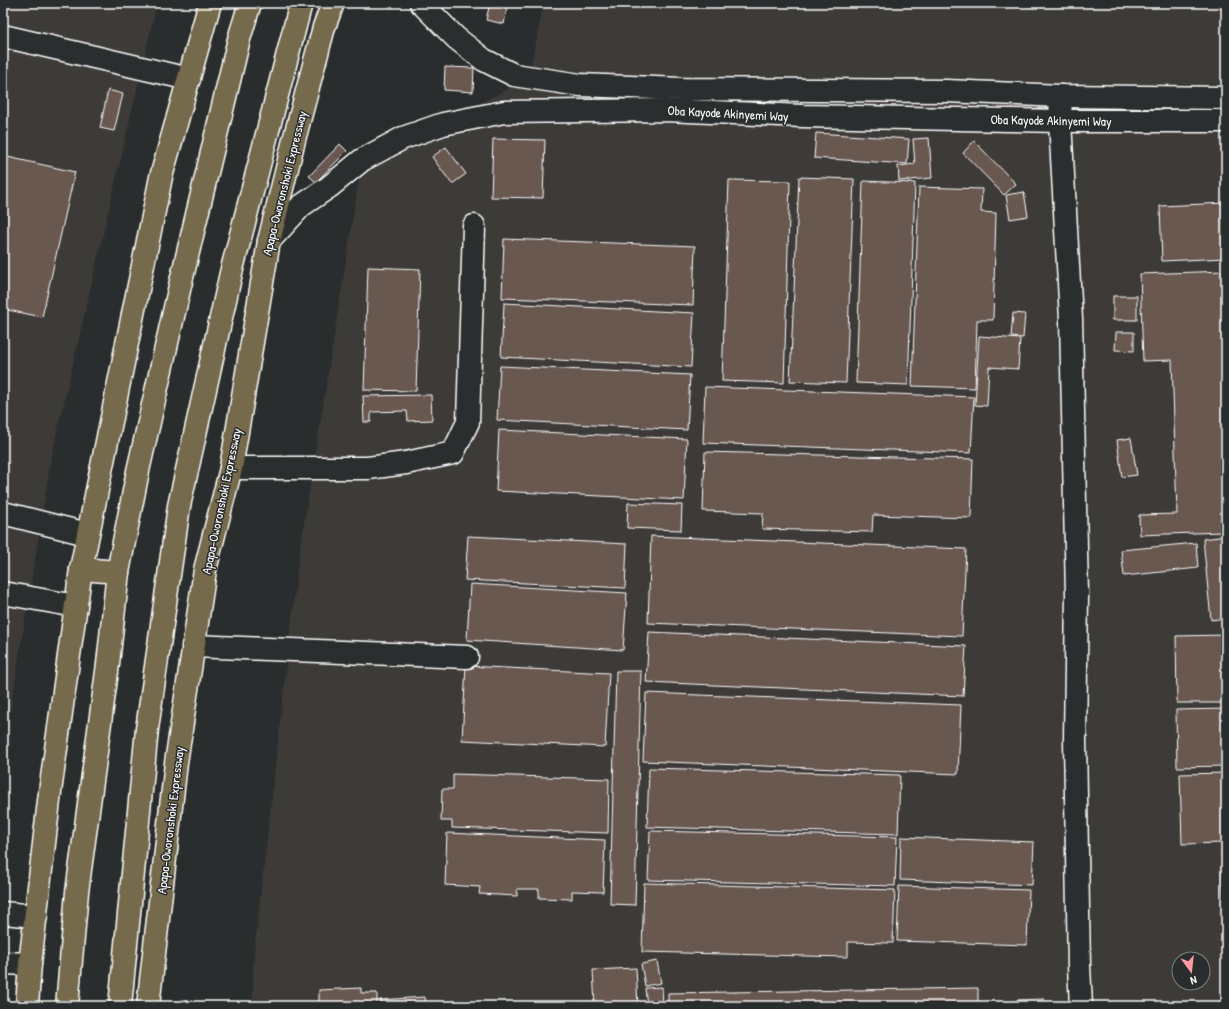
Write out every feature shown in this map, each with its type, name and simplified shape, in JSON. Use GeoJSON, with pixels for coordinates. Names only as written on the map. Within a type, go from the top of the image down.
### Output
{"type":"FeatureCollection","features":[{"type":"Feature","properties":{"kind":"main road"},"geometry":{"type":"LineString","coordinates":[[27,1006],[30,964],[50,792],[80,569],[161,178],[210,3]]}},
{"type":"Feature","properties":{"kind":"main road"},"geometry":{"type":"LineString","coordinates":[[67,1006],[77,892],[107,672],[118,572],[138,471],[177,298],[239,39],[250,3]]}},
{"type":"Feature","properties":{"kind":"main road"},"geometry":{"type":"LineString","coordinates":[[120,1006],[147,729],[179,506],[231,273],[301,3]]}},
{"type":"Feature","properties":{"kind":"main road","name":"Apapa-Oworonshoki Expressway"},"geometry":{"type":"LineString","coordinates":[[148,1006],[175,771],[205,570],[231,468],[269,241],[324,27],[333,3]]}},
{"type":"Feature","properties":{"kind":"main road"},"geometry":{"type":"LineString","coordinates":[[80,569],[118,572]]}},
{"type":"Feature","properties":{"kind":"street","name":"Oba Kayode Akinyemi Way"},"geometry":{"type":"LineString","coordinates":[[421,3],[456,38],[484,60],[514,75],[580,85],[681,89],[946,91],[1061,96],[1226,98]]}},
{"type":"Feature","properties":{"kind":"street"},"geometry":{"type":"LineString","coordinates":[[3,36],[188,79]]}},
{"type":"Feature","properties":{"kind":"street"},"geometry":{"type":"LineString","coordinates":[[1061,96],[1060,121],[1071,319],[1077,595],[1075,740],[1081,1006]]}},
{"type":"Feature","properties":{"kind":"street","name":"Oba Kayode Akinyemi Way"},"geometry":{"type":"LineString","coordinates":[[269,241],[301,206],[329,187],[362,160],[403,138],[443,124],[504,112],[665,110],[802,116],[1060,121],[1226,122]]}},
{"type":"Feature","properties":{"kind":"street"},"geometry":{"type":"LineString","coordinates":[[231,468],[368,468],[406,463],[453,453],[468,422],[474,226]]}},
{"type":"Feature","properties":{"kind":"street"},"geometry":{"type":"LineString","coordinates":[[3,513],[87,534]]}},
{"type":"Feature","properties":{"kind":"street"},"geometry":{"type":"LineString","coordinates":[[3,593],[76,606]]}},
{"type":"Feature","properties":{"kind":"street"},"geometry":{"type":"LineString","coordinates":[[193,646],[467,657]]}},
{"type":"Feature","properties":{"kind":"street"},"geometry":{"type":"LineString","coordinates":[[3,913],[36,916]]}},
{"type":"Feature","properties":{"kind":"street"},"geometry":{"type":"LineString","coordinates":[[3,963],[30,964]]}},
{"type":"Feature","properties":{"kind":"shaded area"},"geometry":{"type":"Polygon","coordinates":[[[3,3],[157,3],[52,454],[3,755],[3,3]]]}},
{"type":"Feature","properties":{"kind":"shaded area"},"geometry":{"type":"Polygon","coordinates":[[[544,3],[1226,3],[1226,1006],[253,1006],[253,962],[299,555],[361,167],[470,108],[528,79],[544,3]]]}},
{"type":"Feature","properties":{"kind":"building"},"geometry":{"type":"Polygon","coordinates":[[[48,3],[70,3],[69,8],[48,3]]]}},
{"type":"Feature","properties":{"kind":"building"},"geometry":{"type":"Polygon","coordinates":[[[490,3],[508,3],[504,24],[486,20],[490,3]]]}},
{"type":"Feature","properties":{"kind":"building"},"geometry":{"type":"Polygon","coordinates":[[[445,67],[474,68],[473,92],[444,90],[445,67]]]}},
{"type":"Feature","properties":{"kind":"building"},"geometry":{"type":"Polygon","coordinates":[[[108,90],[123,94],[114,131],[100,128],[108,90]]]}},
{"type":"Feature","properties":{"kind":"building"},"geometry":{"type":"Polygon","coordinates":[[[816,133],[909,139],[907,164],[814,158],[816,133]]]}},
{"type":"Feature","properties":{"kind":"building"},"geometry":{"type":"Polygon","coordinates":[[[929,138],[932,178],[899,181],[898,166],[915,164],[913,139],[929,138]]]}},
{"type":"Feature","properties":{"kind":"building"},"geometry":{"type":"Polygon","coordinates":[[[493,139],[545,140],[543,198],[491,197],[493,139]]]}},
{"type":"Feature","properties":{"kind":"building"},"geometry":{"type":"Polygon","coordinates":[[[974,141],[1016,184],[1004,195],[963,153],[974,141]]]}},
{"type":"Feature","properties":{"kind":"building"},"geometry":{"type":"Polygon","coordinates":[[[340,144],[347,151],[316,182],[309,176],[340,144]]]}},
{"type":"Feature","properties":{"kind":"building"},"geometry":{"type":"Polygon","coordinates":[[[446,147],[466,174],[452,184],[432,157],[446,147]]]}},
{"type":"Feature","properties":{"kind":"building"},"geometry":{"type":"Polygon","coordinates":[[[3,156],[75,172],[42,317],[3,309],[3,156]]]}},
{"type":"Feature","properties":{"kind":"building"},"geometry":{"type":"Polygon","coordinates":[[[799,177],[854,179],[846,383],[790,381],[799,177]]]}},
{"type":"Feature","properties":{"kind":"building"},"geometry":{"type":"Polygon","coordinates":[[[729,180],[790,181],[784,383],[722,381],[729,180]]]}},
{"type":"Feature","properties":{"kind":"building"},"geometry":{"type":"Polygon","coordinates":[[[863,181],[915,183],[908,385],[856,383],[863,181]]]}},
{"type":"Feature","properties":{"kind":"building"},"geometry":{"type":"Polygon","coordinates":[[[919,187],[982,189],[981,212],[996,213],[993,320],[977,320],[975,388],[912,386],[919,187]]]}},
{"type":"Feature","properties":{"kind":"building"},"geometry":{"type":"Polygon","coordinates":[[[1024,192],[1028,216],[1010,219],[1006,195],[1024,192]]]}},
{"type":"Feature","properties":{"kind":"building"},"geometry":{"type":"Polygon","coordinates":[[[1226,203],[1226,258],[1162,261],[1160,206],[1226,203]]]}},
{"type":"Feature","properties":{"kind":"building"},"geometry":{"type":"Polygon","coordinates":[[[504,239],[695,246],[693,305],[502,298],[504,239]]]}},
{"type":"Feature","properties":{"kind":"building"},"geometry":{"type":"Polygon","coordinates":[[[368,267],[420,269],[416,391],[364,390],[368,267]]]}},
{"type":"Feature","properties":{"kind":"building"},"geometry":{"type":"Polygon","coordinates":[[[1226,271],[1226,521],[1222,521],[1222,532],[1140,535],[1139,515],[1177,514],[1172,360],[1143,361],[1140,274],[1226,271]]]}},
{"type":"Feature","properties":{"kind":"building"},"geometry":{"type":"Polygon","coordinates":[[[1113,296],[1137,296],[1137,320],[1113,320],[1113,296]]]}},
{"type":"Feature","properties":{"kind":"building"},"geometry":{"type":"Polygon","coordinates":[[[504,303],[694,313],[691,367],[501,357],[504,303]]]}},
{"type":"Feature","properties":{"kind":"building"},"geometry":{"type":"Polygon","coordinates":[[[1013,313],[1025,314],[1023,338],[1011,337],[1013,313]]]}},
{"type":"Feature","properties":{"kind":"building"},"geometry":{"type":"Polygon","coordinates":[[[1116,332],[1134,332],[1134,351],[1115,350],[1116,332]]]}},
{"type":"Feature","properties":{"kind":"building"},"geometry":{"type":"Polygon","coordinates":[[[979,336],[1020,339],[1018,369],[989,367],[987,406],[975,405],[979,336]]]}},
{"type":"Feature","properties":{"kind":"building"},"geometry":{"type":"Polygon","coordinates":[[[500,366],[690,375],[687,430],[497,420],[500,366]]]}},
{"type":"Feature","properties":{"kind":"building"},"geometry":{"type":"Polygon","coordinates":[[[705,387],[974,397],[971,453],[703,443],[705,387]]]}},
{"type":"Feature","properties":{"kind":"building"},"geometry":{"type":"Polygon","coordinates":[[[431,395],[432,420],[408,421],[407,411],[371,412],[371,422],[364,422],[363,396],[431,395]]]}},
{"type":"Feature","properties":{"kind":"building"},"geometry":{"type":"Polygon","coordinates":[[[499,430],[687,439],[684,500],[496,491],[499,430]]]}},
{"type":"Feature","properties":{"kind":"building"},"geometry":{"type":"Polygon","coordinates":[[[1131,438],[1137,475],[1122,477],[1117,440],[1131,438]]]}},
{"type":"Feature","properties":{"kind":"building"},"geometry":{"type":"Polygon","coordinates":[[[705,452],[973,459],[971,518],[873,515],[872,532],[762,529],[763,513],[703,511],[705,452]]]}},
{"type":"Feature","properties":{"kind":"building"},"geometry":{"type":"Polygon","coordinates":[[[628,503],[682,505],[681,530],[627,528],[628,503]]]}},
{"type":"Feature","properties":{"kind":"building"},"geometry":{"type":"Polygon","coordinates":[[[468,536],[627,544],[625,588],[465,580],[468,536]]]}},
{"type":"Feature","properties":{"kind":"building"},"geometry":{"type":"Polygon","coordinates":[[[651,536],[966,549],[962,636],[648,623],[651,536]]]}},
{"type":"Feature","properties":{"kind":"building"},"geometry":{"type":"Polygon","coordinates":[[[1226,536],[1226,618],[1211,620],[1203,539],[1226,536]]]}},
{"type":"Feature","properties":{"kind":"building"},"geometry":{"type":"Polygon","coordinates":[[[1196,543],[1198,568],[1124,576],[1121,550],[1196,543]]]}},
{"type":"Feature","properties":{"kind":"building"},"geometry":{"type":"Polygon","coordinates":[[[470,584],[627,593],[623,650],[467,640],[470,584]]]}},
{"type":"Feature","properties":{"kind":"building"},"geometry":{"type":"Polygon","coordinates":[[[649,632],[966,646],[963,696],[646,682],[649,632]]]}},
{"type":"Feature","properties":{"kind":"building"},"geometry":{"type":"Polygon","coordinates":[[[1226,635],[1226,703],[1177,703],[1176,636],[1226,635]]]}},
{"type":"Feature","properties":{"kind":"building"},"geometry":{"type":"Polygon","coordinates":[[[466,666],[609,673],[605,747],[462,740],[466,666]]]}},
{"type":"Feature","properties":{"kind":"building"},"geometry":{"type":"Polygon","coordinates":[[[616,671],[641,671],[635,905],[610,904],[616,671]]]}},
{"type":"Feature","properties":{"kind":"building"},"geometry":{"type":"Polygon","coordinates":[[[646,693],[961,705],[958,774],[643,761],[646,693]]]}},
{"type":"Feature","properties":{"kind":"building"},"geometry":{"type":"Polygon","coordinates":[[[1226,709],[1226,766],[1177,767],[1176,710],[1226,709]]]}},
{"type":"Feature","properties":{"kind":"building"},"geometry":{"type":"Polygon","coordinates":[[[649,768],[900,775],[898,834],[647,827],[649,768]]]}},
{"type":"Feature","properties":{"kind":"building"},"geometry":{"type":"Polygon","coordinates":[[[1226,773],[1226,843],[1182,844],[1180,774],[1226,773]]]}},
{"type":"Feature","properties":{"kind":"building"},"geometry":{"type":"Polygon","coordinates":[[[453,774],[609,779],[608,833],[452,828],[452,821],[441,821],[442,789],[453,789],[453,774]]]}},
{"type":"Feature","properties":{"kind":"building"},"geometry":{"type":"Polygon","coordinates":[[[650,831],[897,837],[895,886],[648,880],[650,831]]]}},
{"type":"Feature","properties":{"kind":"building"},"geometry":{"type":"Polygon","coordinates":[[[447,833],[605,840],[603,892],[572,891],[572,899],[539,898],[539,889],[517,889],[517,896],[479,894],[480,887],[445,885],[447,833]]]}},
{"type":"Feature","properties":{"kind":"building"},"geometry":{"type":"Polygon","coordinates":[[[901,837],[1034,842],[1032,885],[900,880],[901,837]]]}},
{"type":"Feature","properties":{"kind":"building"},"geometry":{"type":"Polygon","coordinates":[[[1221,848],[1226,848],[1226,956],[1221,848]]]}},
{"type":"Feature","properties":{"kind":"building"},"geometry":{"type":"Polygon","coordinates":[[[644,883],[895,890],[893,943],[848,942],[848,957],[642,952],[644,883]]]}},
{"type":"Feature","properties":{"kind":"building"},"geometry":{"type":"Polygon","coordinates":[[[899,886],[1029,890],[1027,945],[897,941],[899,886]]]}},
{"type":"Feature","properties":{"kind":"building"},"geometry":{"type":"Polygon","coordinates":[[[657,961],[661,983],[645,986],[641,964],[657,961]]]}},
{"type":"Feature","properties":{"kind":"building"},"geometry":{"type":"Polygon","coordinates":[[[636,968],[638,1006],[595,1006],[593,970],[636,968]]]}},
{"type":"Feature","properties":{"kind":"building"},"geometry":{"type":"Polygon","coordinates":[[[662,987],[663,1006],[647,1006],[645,988],[662,987]]]}},
{"type":"Feature","properties":{"kind":"building"},"geometry":{"type":"Polygon","coordinates":[[[361,988],[361,993],[377,993],[377,1006],[319,1006],[319,990],[361,988]]]}},
{"type":"Feature","properties":{"kind":"building"},"geometry":{"type":"Polygon","coordinates":[[[978,988],[978,1006],[668,1006],[668,993],[978,988]]]}},
{"type":"Feature","properties":{"kind":"building"},"geometry":{"type":"Polygon","coordinates":[[[425,997],[426,1006],[380,1006],[380,1000],[425,997]]]}},
{"type":"Feature","properties":{"kind":"building"},"geometry":{"type":"Polygon","coordinates":[[[1044,999],[1044,1006],[1016,1006],[1016,1000],[1044,999]]]}},
{"type":"Feature","properties":{"kind":"building"},"geometry":{"type":"Polygon","coordinates":[[[591,1002],[591,1006],[544,1006],[544,1004],[591,1002]]]}}]}
